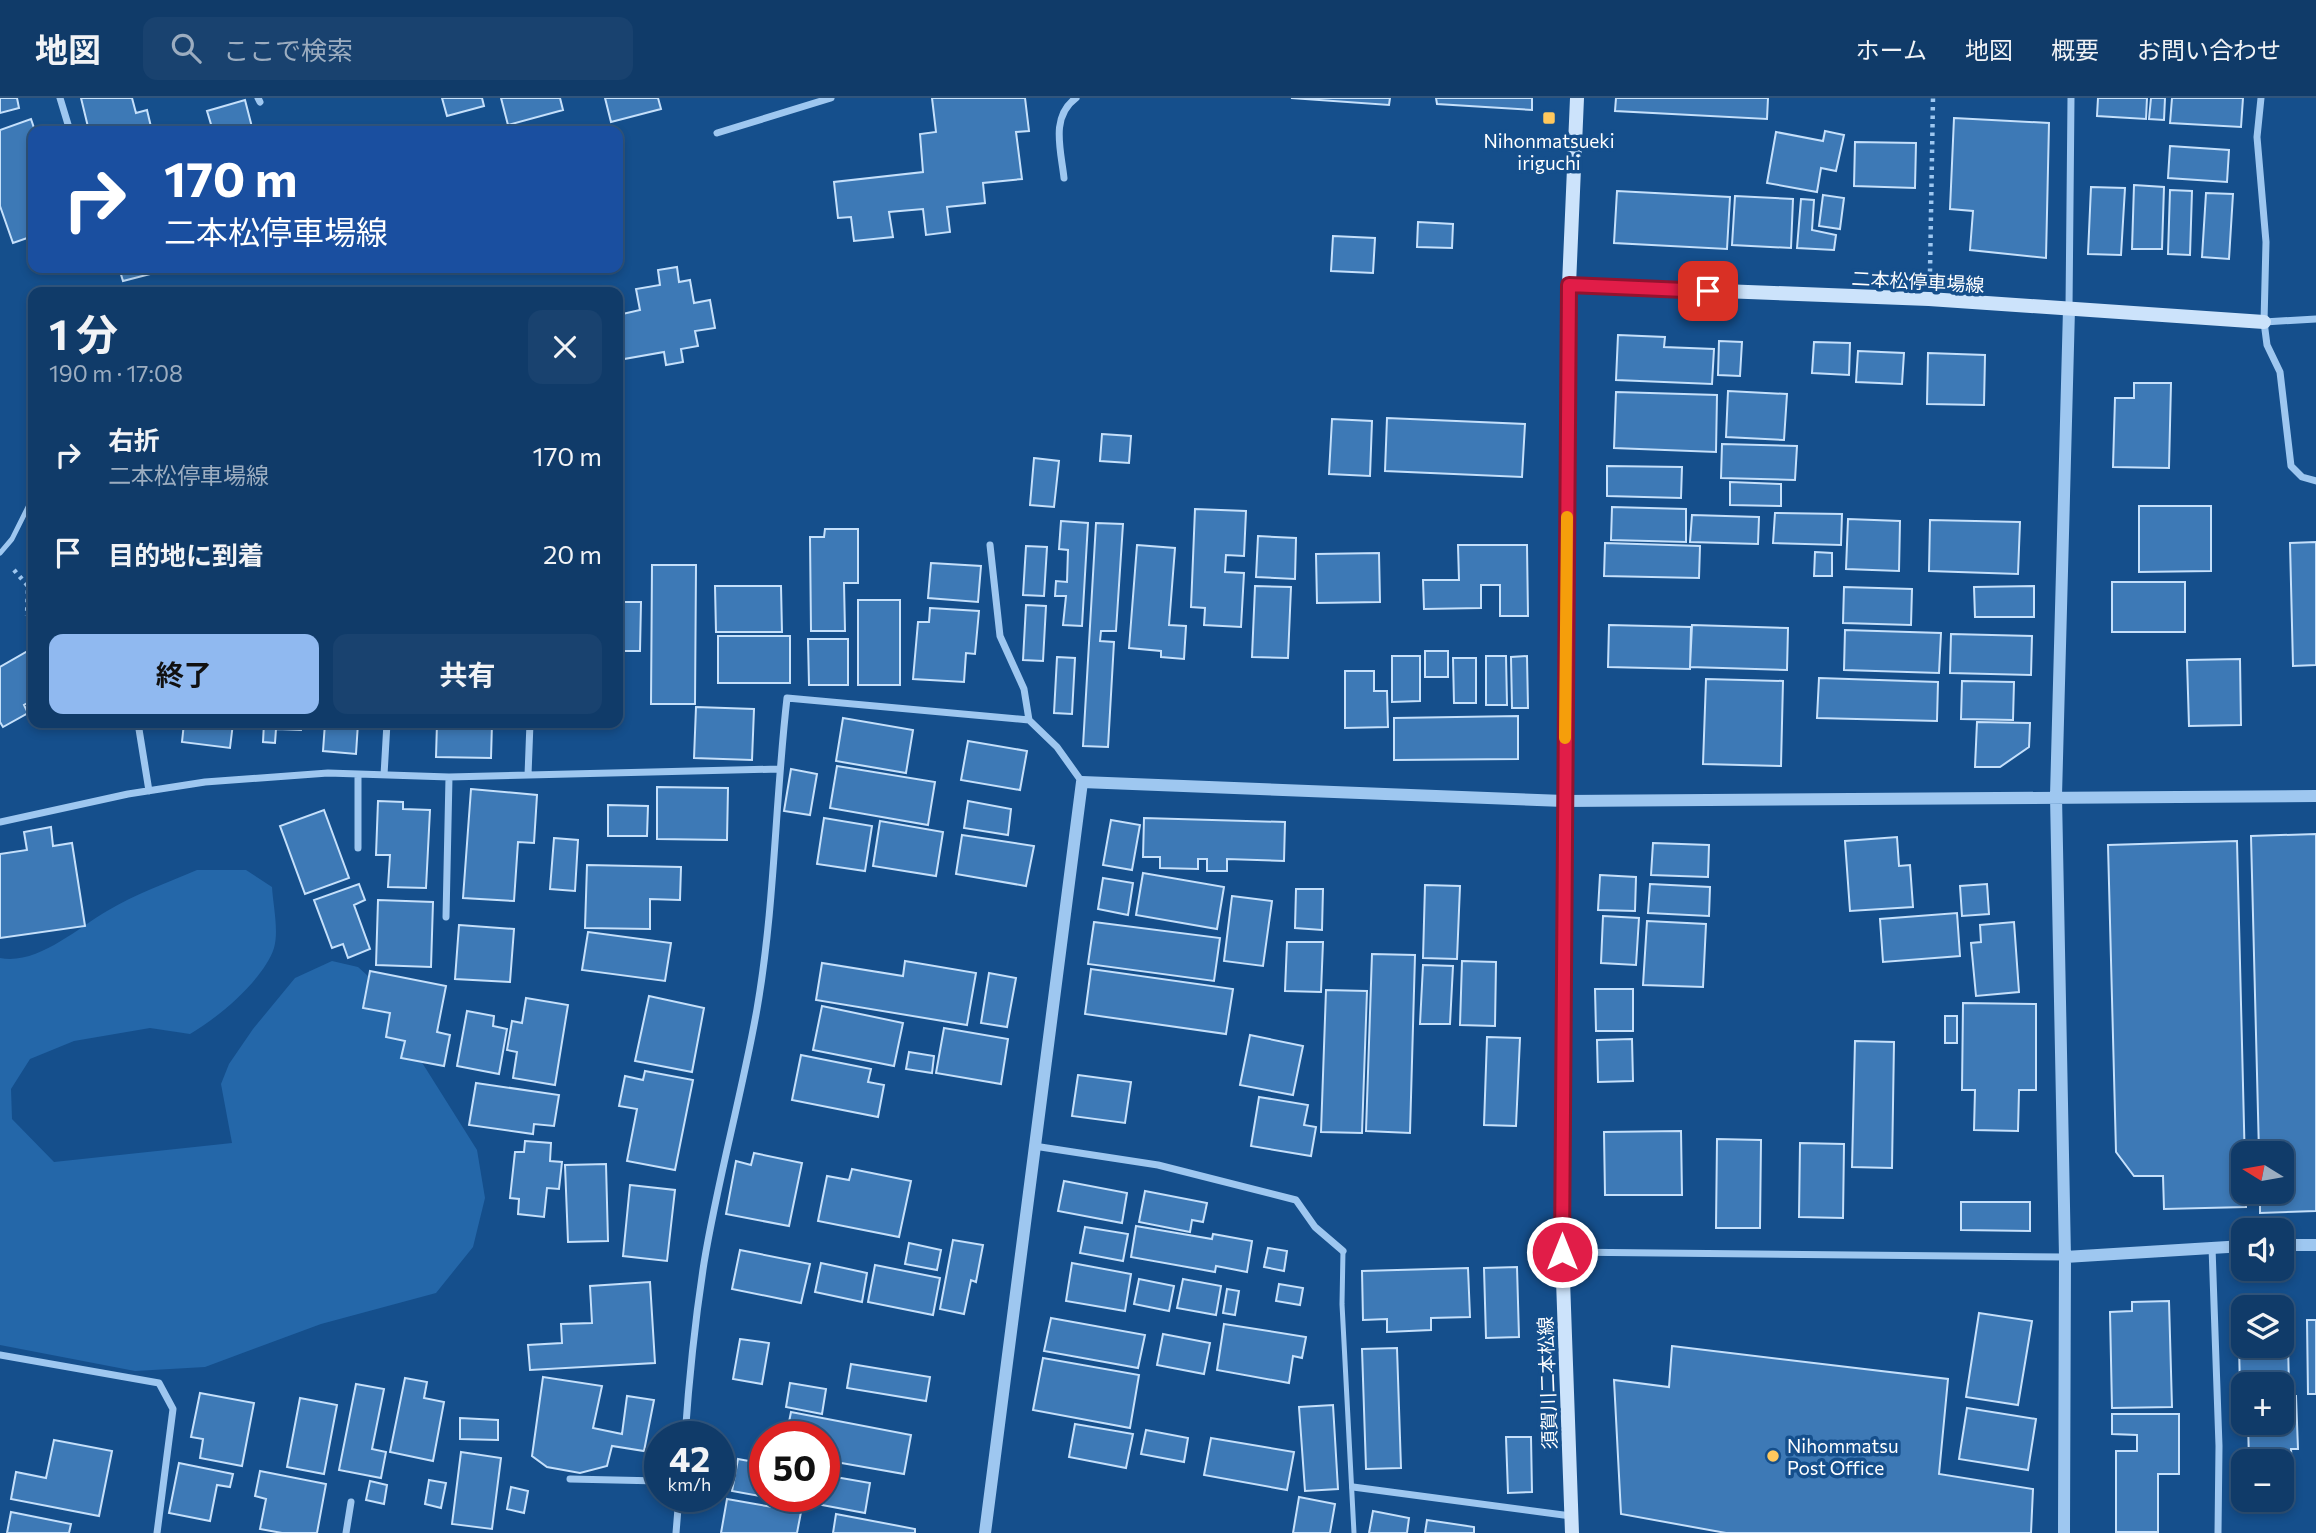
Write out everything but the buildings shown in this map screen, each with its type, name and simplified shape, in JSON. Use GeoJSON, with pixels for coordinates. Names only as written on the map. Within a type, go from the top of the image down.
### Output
{"type":"FeatureCollection","features":[{"type":"Feature","properties":{"kind":"main road","name":"須賀川二本松線"},"geometry":{"type":"LineString","coordinates":[[1572,1533],[1562,1252],[1569,285],[1577,98]]}},
{"type":"Feature","properties":{"kind":"main road","name":"二本松停車場線"},"geometry":{"type":"LineString","coordinates":[[1569,285],[1929,299],[2264,322]]}},
{"type":"Feature","properties":{"kind":"street"},"geometry":{"type":"LineString","coordinates":[[60,98],[68,126]]}},
{"type":"Feature","properties":{"kind":"street"},"geometry":{"type":"LineString","coordinates":[[717,133],[831,98]]}},
{"type":"Feature","properties":{"kind":"street"},"geometry":{"type":"LineString","coordinates":[[1064,178],[1058,128],[1064,107],[1076,98]]}},
{"type":"Feature","properties":{"kind":"street"},"geometry":{"type":"LineString","coordinates":[[2064,1533],[2065,1257],[2056,796],[2069,309],[2071,98]]}},
{"type":"Feature","properties":{"kind":"street"},"geometry":{"type":"LineString","coordinates":[[2261,98],[2257,137],[2266,242],[2264,322],[2267,345],[2280,372],[2291,466],[2302,477],[2316,481]]}},
{"type":"Feature","properties":{"kind":"street"},"geometry":{"type":"LineString","coordinates":[[2264,322],[2316,319]]}},
{"type":"Feature","properties":{"kind":"street"},"geometry":{"type":"LineString","coordinates":[[990,545],[1000,636],[1024,689],[1028,720]]}},
{"type":"Feature","properties":{"kind":"street"},"geometry":{"type":"LineString","coordinates":[[686,1421],[690,1366],[704,1262],[757,1010],[770,922],[779,769],[787,698],[1028,720],[1058,747],[1082,782],[985,1533]]}},
{"type":"Feature","properties":{"kind":"street"},"geometry":{"type":"LineString","coordinates":[[139,728],[149,791]]}},
{"type":"Feature","properties":{"kind":"street"},"geometry":{"type":"LineString","coordinates":[[384,775],[387,728]]}},
{"type":"Feature","properties":{"kind":"street"},"geometry":{"type":"LineString","coordinates":[[528,775],[530,728]]}},
{"type":"Feature","properties":{"kind":"street"},"geometry":{"type":"LineString","coordinates":[[0,822],[205,782],[328,773],[449,777],[779,769]]}},
{"type":"Feature","properties":{"kind":"street"},"geometry":{"type":"LineString","coordinates":[[358,774],[358,848]]}},
{"type":"Feature","properties":{"kind":"street"},"geometry":{"type":"LineString","coordinates":[[446,917],[449,777]]}},
{"type":"Feature","properties":{"kind":"street"},"geometry":{"type":"LineString","coordinates":[[1082,782],[1564,801],[2316,796]]}},
{"type":"Feature","properties":{"kind":"street"},"geometry":{"type":"LineString","coordinates":[[1034,1146],[1158,1165],[1296,1200],[1315,1227],[1343,1251]]}},
{"type":"Feature","properties":{"kind":"street"},"geometry":{"type":"LineString","coordinates":[[2294,1245],[2316,1245]]}},
{"type":"Feature","properties":{"kind":"street"},"geometry":{"type":"LineString","coordinates":[[2212,1246],[2219,1446],[2218,1533]]}},
{"type":"Feature","properties":{"kind":"street"},"geometry":{"type":"LineString","coordinates":[[1562,1252],[2065,1257],[2231,1246]]}},
{"type":"Feature","properties":{"kind":"street"},"geometry":{"type":"LineString","coordinates":[[0,1355],[159,1383],[173,1409],[158,1533]]}},
{"type":"Feature","properties":{"kind":"street"},"geometry":{"type":"LineString","coordinates":[[570,1479],[644,1481]]}},
{"type":"Feature","properties":{"kind":"street"},"geometry":{"type":"LineString","coordinates":[[1353,1487],[1571,1516]]}},
{"type":"Feature","properties":{"kind":"street"},"geometry":{"type":"LineString","coordinates":[[346,1533],[351,1502]]}},
{"type":"Feature","properties":{"kind":"street"},"geometry":{"type":"LineString","coordinates":[[676,1533],[678,1512]]}},
{"type":"Feature","properties":{"kind":"lane"},"geometry":{"type":"LineString","coordinates":[[0,553],[12,539],[28,507]]}},
{"type":"Feature","properties":{"kind":"lane"},"geometry":{"type":"LineString","coordinates":[[1343,1251],[1342,1304],[1354,1533]]}},
{"type":"Feature","properties":{"kind":"path"},"geometry":{"type":"LineString","coordinates":[[1929,299],[1933,98]]}},
{"type":"Feature","properties":{"kind":"path"},"geometry":{"type":"LineString","coordinates":[[0,553],[28,586],[27,616]]}},
{"type":"Feature","properties":{"kind":"shaded area"},"geometry":{"type":"Polygon","coordinates":[[[197,870],[246,870],[272,887],[275,941],[269,960],[261,972],[239,997],[190,1034],[150,1028],[74,1041],[30,1059],[11,1089],[12,1119],[54,1162],[232,1143],[221,1084],[229,1064],[253,1029],[295,978],[332,961],[358,967],[379,986],[416,1053],[477,1150],[485,1198],[473,1247],[436,1293],[321,1324],[205,1367],[135,1371],[0,1345],[0,958],[14,959],[42,951],[118,905],[197,870]]]}},
{"type":"Feature","properties":{"kind":"slow traffic"},"geometry":{"type":"LineString","coordinates":[[1565,738],[1567,517]]}},
{"type":"Feature","properties":{"kind":"place","name":"Nihonmatsueki iriguchi"},"geometry":{"type":"Point","coordinates":[1549,118]}},
{"type":"Feature","properties":{"kind":"place","name":"Nihommatsu Post Office"},"geometry":{"type":"Point","coordinates":[1773,1456]}},
{"type":"Feature","properties":{"kind":"route"},"geometry":{"type":"LineString","coordinates":[[1562,1252],[1569,285],[1708,291]]}}]}
